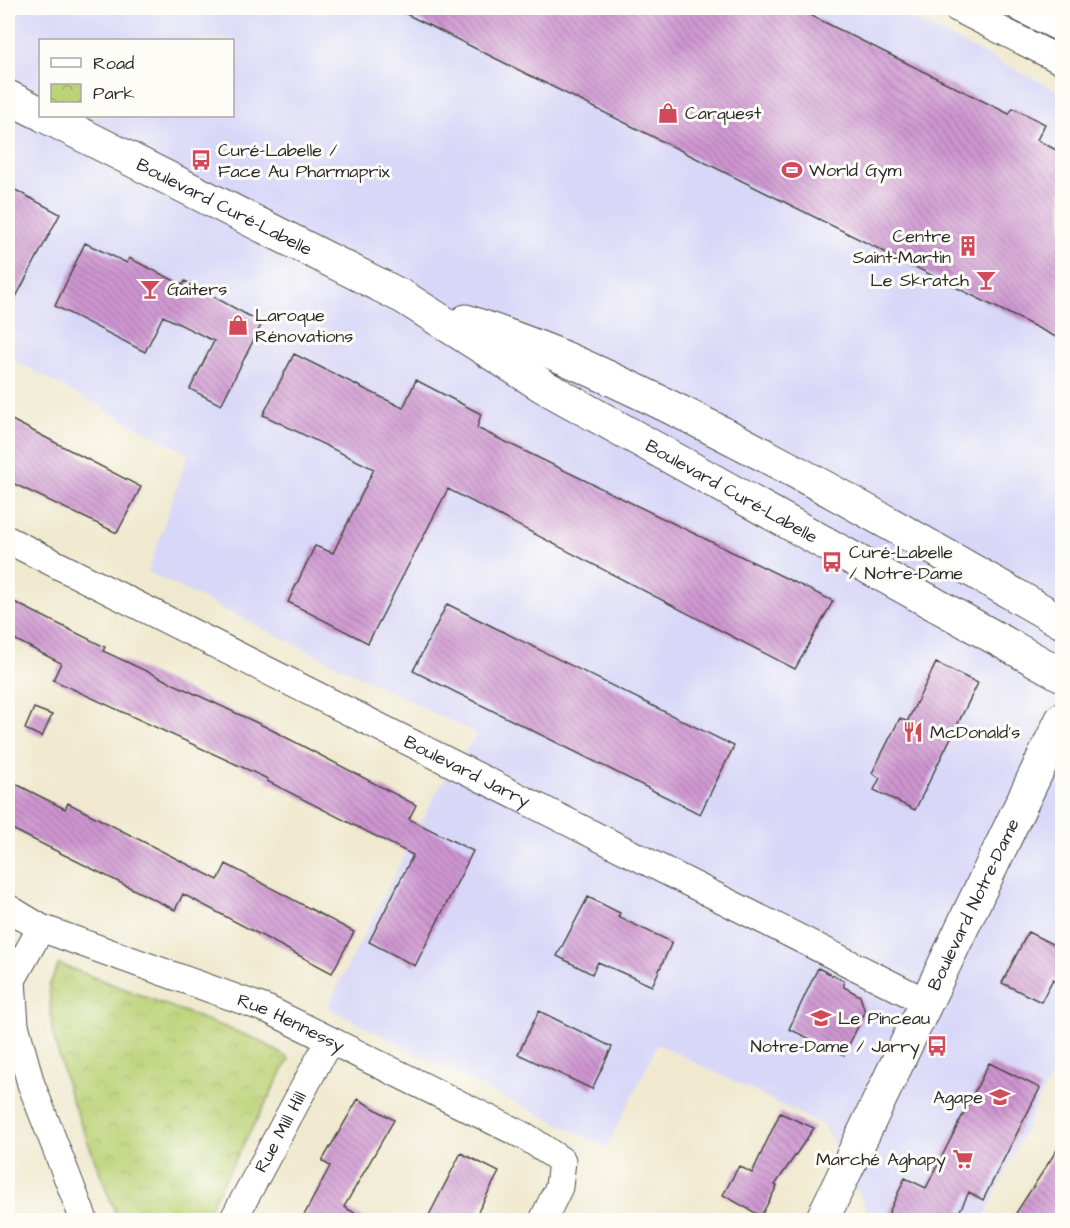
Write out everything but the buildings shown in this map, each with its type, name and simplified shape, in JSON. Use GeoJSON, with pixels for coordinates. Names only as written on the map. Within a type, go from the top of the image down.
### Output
{"type":"FeatureCollection","features":[{"type":"Feature","properties":{"kind":"main road"},"geometry":{"type":"LineString","coordinates":[[8,97],[39,112]]}},
{"type":"Feature","properties":{"kind":"main road","name":"Boulevard Curé-Labelle"},"geometry":{"type":"LineString","coordinates":[[47,117],[405,298],[543,386],[1062,675]]}},
{"type":"Feature","properties":{"kind":"main road","name":"Boulevard Curé-Labelle"},"geometry":{"type":"LineString","coordinates":[[405,298],[559,356],[668,408],[872,514],[1062,622]]}},
{"type":"Feature","properties":{"kind":"main road","name":"Boulevard Notre-Dame"},"geometry":{"type":"LineString","coordinates":[[822,1221],[1062,719]]}},
{"type":"Feature","properties":{"kind":"street"},"geometry":{"type":"LineString","coordinates":[[957,8],[1062,60]]}},
{"type":"Feature","properties":{"kind":"street"},"geometry":{"type":"LineString","coordinates":[[1020,8],[1062,29]]}},
{"type":"Feature","properties":{"kind":"street","name":"Boulevard Jarry"},"geometry":{"type":"LineString","coordinates":[[8,540],[926,1002]]}},
{"type":"Feature","properties":{"kind":"street","name":"Rue Hennessy"},"geometry":{"type":"LineString","coordinates":[[8,908],[41,928],[269,1010],[528,1138],[562,1161],[559,1187],[543,1221]]}},
{"type":"Feature","properties":{"kind":"street"},"geometry":{"type":"LineString","coordinates":[[41,928],[12,980],[15,1025],[31,1084],[84,1221]]}},
{"type":"Feature","properties":{"kind":"street","name":"Rue Mill Hill"},"geometry":{"type":"LineString","coordinates":[[232,1221],[329,1041]]}},
{"type":"Feature","properties":{"kind":"shaded area"},"geometry":{"type":"Polygon","coordinates":[[[8,8],[892,8],[1062,93],[1062,1058],[1041,1095],[983,1220],[886,1220],[868,1212],[824,1126],[658,1044],[607,1147],[482,1087],[327,1007],[440,786],[477,734],[148,572],[188,454],[13,360],[8,368],[8,8]]]}},
{"type":"Feature","properties":{"kind":"green space"},"geometry":{"type":"Polygon","coordinates":[[[59,964],[261,1041],[289,1059],[203,1220],[118,1220],[68,1090],[52,1031],[49,986],[59,964]]]}},
{"type":"Feature","properties":{"kind":"place","name":"Carquest"},"geometry":{"type":"Point","coordinates":[668,113]}},
{"type":"Feature","properties":{"kind":"place","name":"Curé-Labelle / Face Au Pharmaprix"},"geometry":{"type":"Point","coordinates":[201,160]}},
{"type":"Feature","properties":{"kind":"place","name":"World Gym"},"geometry":{"type":"Point","coordinates":[792,170]}},
{"type":"Feature","properties":{"kind":"place","name":"Centre Saint-Martin"},"geometry":{"type":"Point","coordinates":[968,246]}},
{"type":"Feature","properties":{"kind":"place","name":"Le Skratch"},"geometry":{"type":"Point","coordinates":[986,280]}},
{"type":"Feature","properties":{"kind":"place","name":"Gaiters"},"geometry":{"type":"Point","coordinates":[150,289]}},
{"type":"Feature","properties":{"kind":"place","name":"Laroque Rénovations"},"geometry":{"type":"Point","coordinates":[238,325]}},
{"type":"Feature","properties":{"kind":"place","name":"Curé-Labelle / Notre-Dame"},"geometry":{"type":"Point","coordinates":[832,562]}},
{"type":"Feature","properties":{"kind":"place","name":"McDonald's"},"geometry":{"type":"Point","coordinates":[913,732]}},
{"type":"Feature","properties":{"kind":"place","name":"Le Pinceau"},"geometry":{"type":"Point","coordinates":[821,1018]}},
{"type":"Feature","properties":{"kind":"place","name":"Notre-Dame / Jarry"},"geometry":{"type":"Point","coordinates":[937,1046]}},
{"type":"Feature","properties":{"kind":"place","name":"Agape"},"geometry":{"type":"Point","coordinates":[1000,1097]}},
{"type":"Feature","properties":{"kind":"place","name":"Marché Aghapy"},"geometry":{"type":"Point","coordinates":[963,1159]}}]}
